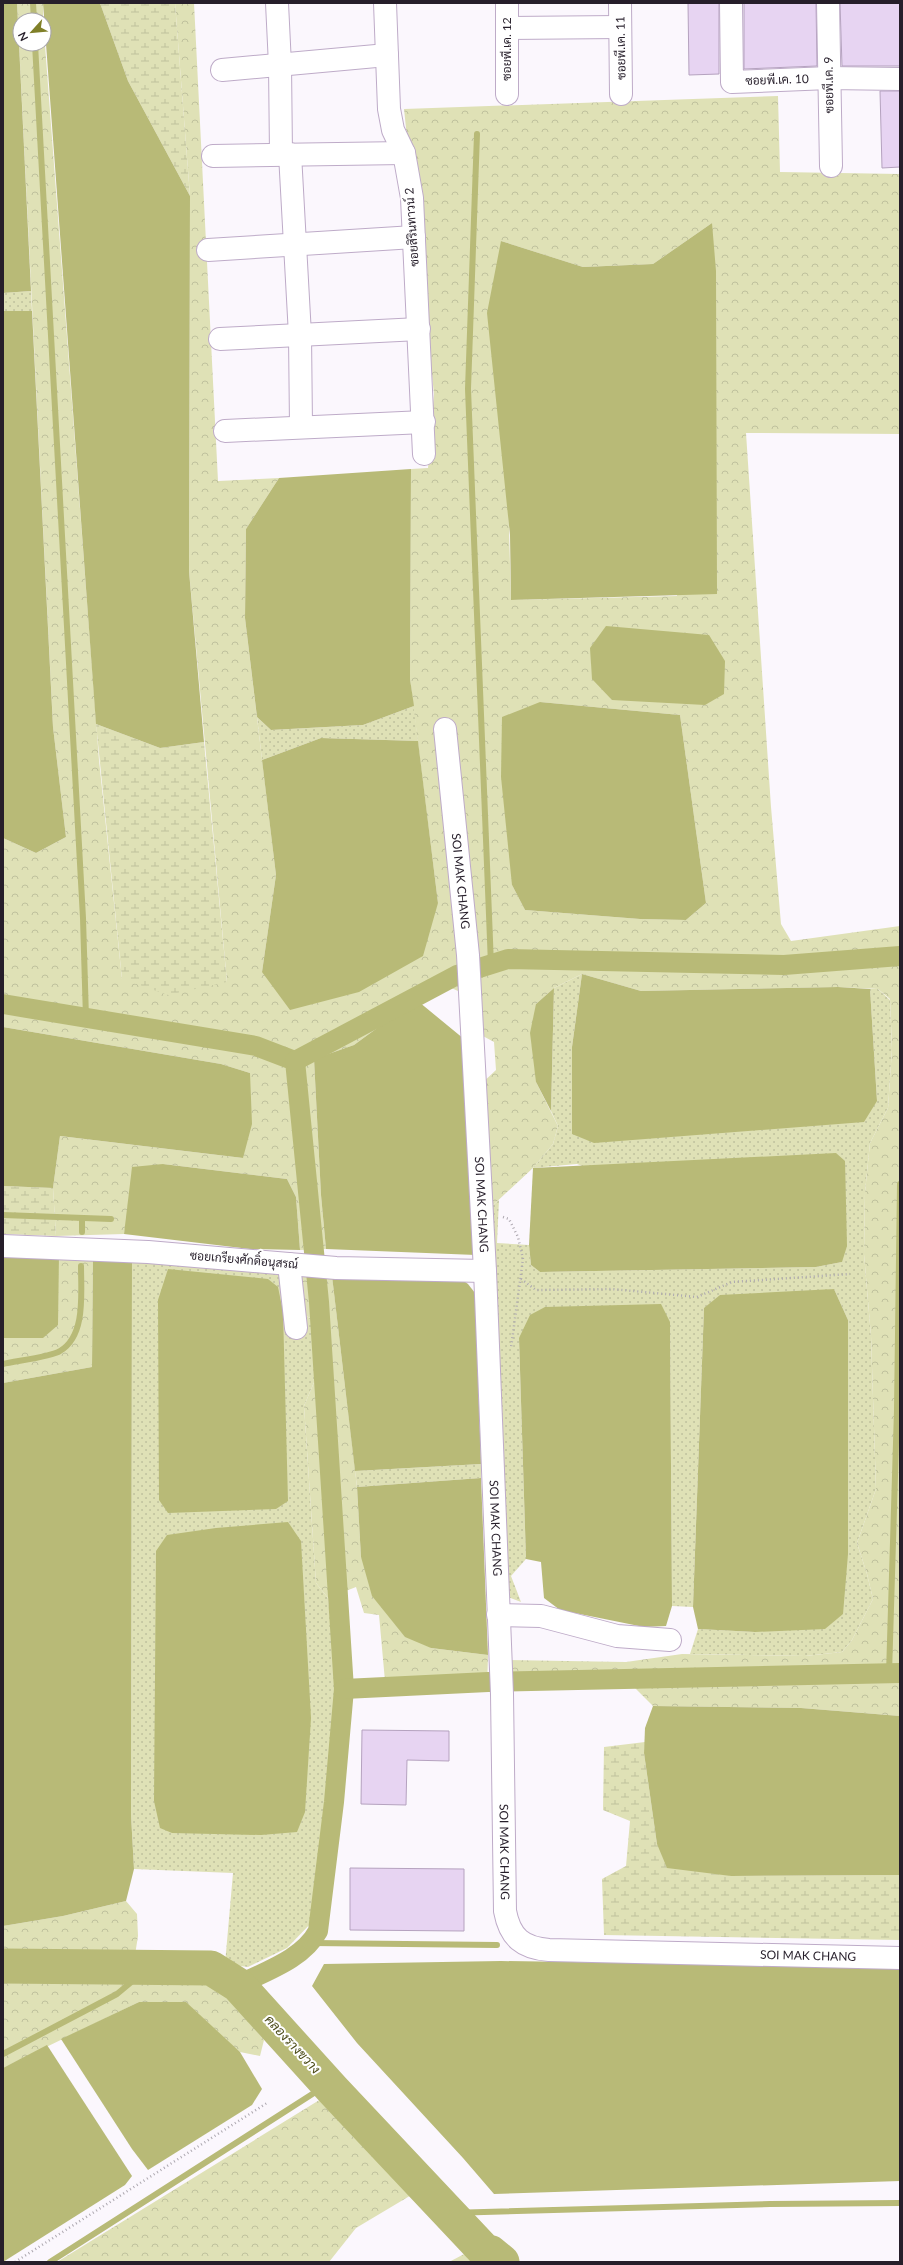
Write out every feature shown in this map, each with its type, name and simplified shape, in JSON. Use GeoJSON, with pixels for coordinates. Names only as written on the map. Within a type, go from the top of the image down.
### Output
{"type":"FeatureCollection","features":[{"type":"Feature","properties":{"kind":"street"},"geometry":{"type":"LineString","coordinates":[[277,3],[286,154],[300,335],[300,426]]}},
{"type":"Feature","properties":{"kind":"street","name":"ซอยสิรินทาวน์ 2"},"geometry":{"type":"LineString","coordinates":[[385,3],[389,109],[393,130],[404,153],[412,198],[424,422],[424,454]]}},
{"type":"Feature","properties":{"kind":"street","name":"ซอยพี.เค. 12"},"geometry":{"type":"LineString","coordinates":[[507,3],[508,94]]}},
{"type":"Feature","properties":{"kind":"street","name":"ซอยพี.เค. 11"},"geometry":{"type":"LineString","coordinates":[[620,3],[621,94]]}},
{"type":"Feature","properties":{"kind":"street","name":"ซอยพี.เค. 10"},"geometry":{"type":"LineString","coordinates":[[731,3],[732,82],[829,78],[900,78]]}},
{"type":"Feature","properties":{"kind":"street","name":"ซอยพี.เค. 9"},"geometry":{"type":"LineString","coordinates":[[828,3],[832,166]]}},
{"type":"Feature","properties":{"kind":"street"},"geometry":{"type":"LineString","coordinates":[[507,28],[620,27]]}},
{"type":"Feature","properties":{"kind":"street"},"geometry":{"type":"LineString","coordinates":[[222,70],[387,55]]}},
{"type":"Feature","properties":{"kind":"street"},"geometry":{"type":"LineString","coordinates":[[213,156],[404,153]]}},
{"type":"Feature","properties":{"kind":"street"},"geometry":{"type":"LineString","coordinates":[[208,250],[414,237]]}},
{"type":"Feature","properties":{"kind":"street"},"geometry":{"type":"LineString","coordinates":[[220,339],[419,329]]}},
{"type":"Feature","properties":{"kind":"street"},"geometry":{"type":"LineString","coordinates":[[225,431],[300,426],[424,422]]}},
{"type":"Feature","properties":{"kind":"street","name":"SOI MAK CHANG"},"geometry":{"type":"LineString","coordinates":[[445,730],[468,955],[485,1271],[502,1694],[505,1911],[507,1922],[513,1934],[531,1949],[900,1958]]}},
{"type":"Feature","properties":{"kind":"street","name":"ซอยเกรียงศักดิ์อนุสรณ์"},"geometry":{"type":"LineString","coordinates":[[3,1246],[148,1252],[336,1268],[485,1271]]}},
{"type":"Feature","properties":{"kind":"street"},"geometry":{"type":"LineString","coordinates":[[295,1264],[296,1328]]}},
{"type":"Feature","properties":{"kind":"street"},"geometry":{"type":"LineString","coordinates":[[498,1615],[542,1616],[617,1636],[670,1640]]}},
{"type":"Feature","properties":{"kind":"path"},"geometry":{"type":"LineString","coordinates":[[481,1210],[509,1220],[518,1237],[523,1259],[511,1354]]}},
{"type":"Feature","properties":{"kind":"path"},"geometry":{"type":"LineString","coordinates":[[520,1279],[536,1290],[612,1289],[697,1297],[732,1282],[850,1274]]}},
{"type":"Feature","properties":{"kind":"path"},"geometry":{"type":"LineString","coordinates":[[15,2262],[267,2103]]}},
{"type":"Feature","properties":{"kind":"green space"},"geometry":{"type":"Polygon","coordinates":[[[17,3],[43,3],[43,12],[17,12],[17,3]]]}},
{"type":"Feature","properties":{"kind":"green space"},"geometry":{"type":"Polygon","coordinates":[[[100,3],[175,3],[190,196],[128,81],[100,3]]]}},
{"type":"Feature","properties":{"kind":"green space"},"geometry":{"type":"Polygon","coordinates":[[[175,3],[194,3],[218,481],[279,478],[246,529],[245,618],[276,875],[262,972],[438,903],[410,679],[411,469],[428,468],[434,394],[404,109],[778,96],[780,172],[900,174],[900,434],[746,433],[771,807],[781,924],[791,941],[900,926],[900,1716],[801,1708],[653,1706],[633,1686],[512,1686],[508,1660],[626,1662],[682,1654],[805,1656],[842,1652],[852,1640],[873,1599],[857,1543],[876,1489],[871,1336],[864,1254],[865,1192],[870,1143],[888,1108],[892,1049],[890,999],[878,989],[838,987],[641,991],[582,974],[554,988],[536,1004],[536,1082],[558,1126],[553,1144],[533,1168],[491,1207],[480,1085],[496,1070],[494,1042],[481,1035],[458,991],[449,987],[399,1012],[354,1045],[314,1059],[321,1195],[326,1249],[300,1250],[296,1197],[287,1179],[163,1164],[127,1220],[124,1234],[56,1236],[53,1188],[60,1136],[243,1158],[250,1073],[221,1064],[3,1027],[3,838],[36,853],[66,837],[53,727],[19,52],[46,52],[99,760],[122,979],[227,982],[189,571],[190,196],[175,3]],[[712,223],[653,264],[583,267],[501,241],[511,600],[677,596],[712,223]],[[540,702],[512,885],[525,910],[640,919],[686,920],[706,903],[680,715],[540,702]]]}},
{"type":"Feature","properties":{"kind":"green space"},"geometry":{"type":"Polygon","coordinates":[[[31,291],[32,311],[3,311],[3,293],[31,291]]]}},
{"type":"Feature","properties":{"kind":"green space"},"geometry":{"type":"Polygon","coordinates":[[[414,706],[418,741],[321,738],[262,760],[257,717],[271,730],[363,725],[414,706]]]}},
{"type":"Feature","properties":{"kind":"green space"},"geometry":{"type":"Polygon","coordinates":[[[96,724],[160,748],[204,742],[227,982],[168,995],[122,979],[96,724]]]}},
{"type":"Feature","properties":{"kind":"green space"},"geometry":{"type":"Polygon","coordinates":[[[582,974],[572,1047],[877,1101],[870,989],[878,989],[890,1000],[892,1049],[888,1108],[870,1143],[865,1192],[864,1254],[871,1336],[876,1489],[857,1543],[873,1599],[852,1640],[842,1652],[805,1656],[690,1654],[698,1629],[755,1632],[848,1554],[848,1320],[834,1289],[704,1308],[693,1607],[672,1606],[670,1322],[519,1338],[526,1559],[511,1576],[521,1602],[503,1595],[491,1207],[499,1200],[497,1243],[529,1245],[531,1265],[540,1272],[816,1267],[842,1262],[577,1164],[533,1168],[553,1144],[558,1126],[551,1111],[554,988],[582,974]]]}},
{"type":"Feature","properties":{"kind":"green space"},"geometry":{"type":"Polygon","coordinates":[[[3,1186],[53,1188],[56,1236],[3,1234],[3,1186]]]}},
{"type":"Feature","properties":{"kind":"green space"},"geometry":{"type":"Polygon","coordinates":[[[59,1254],[93,1256],[92,1367],[3,1383],[3,1338],[43,1338],[59,1254]]]}},
{"type":"Feature","properties":{"kind":"green space"},"geometry":{"type":"Polygon","coordinates":[[[132,1258],[302,1277],[302,1314],[314,1320],[315,1380],[304,1406],[316,1583],[328,1598],[339,1707],[330,1817],[315,1919],[287,1948],[248,1967],[225,1964],[233,1873],[134,1869],[131,1815],[132,1258]]]}},
{"type":"Feature","properties":{"kind":"green space"},"geometry":{"type":"Polygon","coordinates":[[[332,1276],[357,1487],[361,1557],[431,1648],[488,1655],[487,1688],[385,1681],[379,1615],[364,1613],[356,1587],[328,1598],[316,1583],[304,1406],[315,1380],[314,1320],[302,1314],[302,1277],[332,1276]]]}},
{"type":"Feature","properties":{"kind":"green space"},"geometry":{"type":"Polygon","coordinates":[[[481,1464],[481,1478],[357,1487],[355,1471],[481,1464]]]}},
{"type":"Feature","properties":{"kind":"green space"},"geometry":{"type":"Polygon","coordinates":[[[645,1742],[644,1753],[657,1844],[731,1876],[900,1875],[900,1940],[604,1935],[602,1879],[626,1866],[630,1821],[603,1810],[604,1747],[645,1742]]]}},
{"type":"Feature","properties":{"kind":"green space"},"geometry":{"type":"Polygon","coordinates":[[[126,1901],[137,1914],[138,1936],[135,1955],[3,1956],[3,1926],[63,1916],[126,1901]]]}},
{"type":"Feature","properties":{"kind":"green space"},"geometry":{"type":"Polygon","coordinates":[[[3,1973],[180,1973],[222,1991],[264,2040],[260,2056],[240,2052],[226,2041],[139,2002],[3,2068],[3,1973]]]}},
{"type":"Feature","properties":{"kind":"green space"},"geometry":{"type":"Polygon","coordinates":[[[321,2099],[413,2194],[356,2228],[329,2262],[57,2262],[321,2099]]]}},
{"type":"Feature","properties":{"kind":"green space"},"geometry":{"type":"Polygon","coordinates":[[[468,2252],[479,2262],[449,2262],[468,2252]]]}},
{"type":"Feature","properties":{"kind":"shaded area"},"geometry":{"type":"Polygon","coordinates":[[[3,3],[17,3],[17,12],[12,12],[12,52],[19,52],[31,291],[3,293],[3,3]]]}},
{"type":"Feature","properties":{"kind":"shaded area"},"geometry":{"type":"Polygon","coordinates":[[[43,3],[100,3],[128,81],[190,196],[189,571],[204,742],[160,748],[96,724],[47,52],[52,52],[52,12],[44,12],[43,3]]]}},
{"type":"Feature","properties":{"kind":"shaded area"},"geometry":{"type":"Polygon","coordinates":[[[712,223],[716,271],[717,594],[511,600],[510,535],[487,313],[501,241],[583,267],[653,264],[712,223]]]}},
{"type":"Feature","properties":{"kind":"shaded area"},"geometry":{"type":"Polygon","coordinates":[[[3,311],[32,311],[53,727],[66,837],[36,853],[3,838],[3,311]]]}},
{"type":"Feature","properties":{"kind":"shaded area"},"geometry":{"type":"Polygon","coordinates":[[[411,469],[410,679],[414,706],[363,725],[271,730],[257,717],[245,618],[246,529],[279,478],[411,469]]]}},
{"type":"Feature","properties":{"kind":"shaded area"},"geometry":{"type":"Polygon","coordinates":[[[606,626],[709,635],[725,661],[724,694],[705,705],[612,700],[592,679],[590,648],[606,626]]]}},
{"type":"Feature","properties":{"kind":"shaded area"},"geometry":{"type":"Polygon","coordinates":[[[540,702],[680,715],[706,903],[686,920],[640,919],[525,910],[512,885],[501,777],[502,717],[540,702]]]}},
{"type":"Feature","properties":{"kind":"shaded area"},"geometry":{"type":"Polygon","coordinates":[[[321,738],[418,741],[438,903],[423,956],[359,992],[290,1010],[262,972],[276,875],[262,760],[321,738]]]}},
{"type":"Feature","properties":{"kind":"shaded area"},"geometry":{"type":"Polygon","coordinates":[[[582,974],[641,991],[838,987],[870,989],[877,1101],[864,1122],[594,1143],[572,1134],[572,1047],[582,974]]]}},
{"type":"Feature","properties":{"kind":"shaded area"},"geometry":{"type":"Polygon","coordinates":[[[554,988],[551,1111],[536,1082],[530,1033],[536,1004],[554,988]]]}},
{"type":"Feature","properties":{"kind":"shaded area"},"geometry":{"type":"Polygon","coordinates":[[[419,1002],[464,1039],[476,1255],[326,1249],[321,1195],[314,1059],[354,1045],[399,1012],[419,1002]]]}},
{"type":"Feature","properties":{"kind":"shaded area"},"geometry":{"type":"Polygon","coordinates":[[[3,1027],[221,1064],[250,1073],[252,1124],[243,1158],[60,1136],[53,1188],[3,1186],[3,1027]]]}},
{"type":"Feature","properties":{"kind":"shaded area"},"geometry":{"type":"Polygon","coordinates":[[[836,1153],[845,1161],[847,1246],[842,1262],[816,1267],[540,1272],[531,1265],[529,1245],[533,1168],[836,1153]]]}},
{"type":"Feature","properties":{"kind":"shaded area"},"geometry":{"type":"Polygon","coordinates":[[[163,1164],[287,1179],[296,1197],[300,1250],[250,1249],[124,1234],[132,1167],[163,1164]]]}},
{"type":"Feature","properties":{"kind":"shaded area"},"geometry":{"type":"Polygon","coordinates":[[[3,1254],[59,1254],[58,1325],[43,1338],[3,1338],[3,1254]]]}},
{"type":"Feature","properties":{"kind":"shaded area"},"geometry":{"type":"Polygon","coordinates":[[[93,1256],[132,1258],[131,1815],[134,1869],[126,1901],[63,1916],[3,1926],[3,1383],[92,1367],[93,1256]]]}},
{"type":"Feature","properties":{"kind":"shaded area"},"geometry":{"type":"Polygon","coordinates":[[[168,1269],[268,1279],[278,1287],[283,1312],[288,1501],[276,1509],[168,1513],[159,1500],[158,1300],[168,1269]]]}},
{"type":"Feature","properties":{"kind":"shaded area"},"geometry":{"type":"Polygon","coordinates":[[[332,1276],[458,1277],[468,1284],[475,1293],[481,1464],[355,1471],[332,1276]]]}},
{"type":"Feature","properties":{"kind":"shaded area"},"geometry":{"type":"Polygon","coordinates":[[[834,1289],[848,1320],[848,1554],[843,1614],[825,1629],[755,1632],[698,1629],[693,1607],[704,1308],[720,1295],[834,1289]]]}},
{"type":"Feature","properties":{"kind":"shaded area"},"geometry":{"type":"Polygon","coordinates":[[[661,1304],[670,1322],[672,1606],[666,1626],[644,1627],[560,1610],[544,1598],[541,1562],[526,1559],[519,1338],[530,1315],[545,1307],[661,1304]]]}},
{"type":"Feature","properties":{"kind":"shaded area"},"geometry":{"type":"Polygon","coordinates":[[[481,1478],[488,1655],[431,1648],[405,1637],[372,1596],[361,1557],[357,1487],[481,1478]]]}},
{"type":"Feature","properties":{"kind":"shaded area"},"geometry":{"type":"Polygon","coordinates":[[[288,1522],[301,1541],[311,1718],[305,1812],[297,1832],[261,1835],[172,1833],[160,1828],[154,1801],[156,1551],[167,1535],[216,1528],[288,1522]]]}},
{"type":"Feature","properties":{"kind":"shaded area"},"geometry":{"type":"Polygon","coordinates":[[[653,1706],[801,1708],[900,1716],[900,1875],[731,1876],[667,1868],[657,1844],[644,1753],[645,1728],[653,1706]]]}},
{"type":"Feature","properties":{"kind":"shaded area"},"geometry":{"type":"Polygon","coordinates":[[[501,1961],[900,1967],[900,2181],[494,2194],[463,2158],[357,2043],[312,1986],[324,1964],[501,1961]]]}},
{"type":"Feature","properties":{"kind":"shaded area"},"geometry":{"type":"Polygon","coordinates":[[[139,2002],[186,2002],[240,2052],[262,2089],[252,2105],[148,2170],[132,2149],[61,2039],[139,2002]]]}},
{"type":"Feature","properties":{"kind":"shaded area"},"geometry":{"type":"Polygon","coordinates":[[[47,2045],[132,2176],[125,2185],[3,2262],[3,2068],[47,2045]]]}},
{"type":"Feature","properties":{"kind":"building"},"geometry":{"type":"Polygon","coordinates":[[[688,3],[719,3],[719,74],[689,75],[688,3]]]}},
{"type":"Feature","properties":{"kind":"building"},"geometry":{"type":"Polygon","coordinates":[[[744,3],[816,3],[817,66],[744,69],[744,3]]]}},
{"type":"Feature","properties":{"kind":"building"},"geometry":{"type":"Polygon","coordinates":[[[840,3],[900,3],[900,66],[842,66],[840,3]]]}},
{"type":"Feature","properties":{"kind":"building"},"geometry":{"type":"Polygon","coordinates":[[[880,91],[900,91],[900,167],[882,168],[880,91]]]}},
{"type":"Feature","properties":{"kind":"building"},"geometry":{"type":"Polygon","coordinates":[[[362,1730],[449,1731],[449,1761],[407,1760],[406,1805],[361,1804],[362,1730]]]}},
{"type":"Feature","properties":{"kind":"building"},"geometry":{"type":"Polygon","coordinates":[[[350,1868],[464,1869],[464,1931],[350,1930],[350,1868]]]}},
{"type":"Feature","properties":{"kind":"waterway"},"geometry":{"type":"LineString","coordinates":[[33,3],[34,12]]}},
{"type":"Feature","properties":{"kind":"waterway"},"geometry":{"type":"LineString","coordinates":[[35,52],[83,918],[86,1018]]}},
{"type":"Feature","properties":{"kind":"waterway"},"geometry":{"type":"LineString","coordinates":[[477,134],[468,389],[491,965]]}},
{"type":"Feature","properties":{"kind":"waterway"},"geometry":{"type":"LineString","coordinates":[[295,1061],[457,975],[508,959],[784,965],[900,956]]}},
{"type":"Feature","properties":{"kind":"waterway"},"geometry":{"type":"LineString","coordinates":[[3,1004],[256,1046],[295,1061],[319,1302],[344,1689],[334,1802],[318,1931],[311,1941],[293,1957],[238,1985]]}},
{"type":"Feature","properties":{"kind":"waterway"},"geometry":{"type":"LineString","coordinates":[[889,1674],[897,1410],[900,1184]]}},
{"type":"Feature","properties":{"kind":"waterway"},"geometry":{"type":"LineString","coordinates":[[3,1215],[111,1219]]}},
{"type":"Feature","properties":{"kind":"waterway"},"geometry":{"type":"LineString","coordinates":[[82,1218],[82,1232]]}},
{"type":"Feature","properties":{"kind":"waterway"},"geometry":{"type":"LineString","coordinates":[[3,1364],[49,1355],[60,1351],[68,1344],[78,1325],[81,1301],[81,1266]]}},
{"type":"Feature","properties":{"kind":"waterway"},"geometry":{"type":"LineString","coordinates":[[344,1689],[488,1682],[900,1673]]}},
{"type":"Feature","properties":{"kind":"waterway"},"geometry":{"type":"LineString","coordinates":[[312,1943],[497,1945]]}},
{"type":"Feature","properties":{"kind":"waterway","name":"คลองรางขวาง"},"geometry":{"type":"LineString","coordinates":[[3,1966],[211,1968],[238,1985],[333,2090],[495,2262],[491,2253],[502,2262]]}},
{"type":"Feature","properties":{"kind":"waterway"},"geometry":{"type":"LineString","coordinates":[[3,2054],[117,1994],[147,1969]]}},
{"type":"Feature","properties":{"kind":"waterway"},"geometry":{"type":"LineString","coordinates":[[50,2262],[328,2084]]}},
{"type":"Feature","properties":{"kind":"waterway"},"geometry":{"type":"LineString","coordinates":[[449,2213],[770,2204],[900,2203]]}}]}
